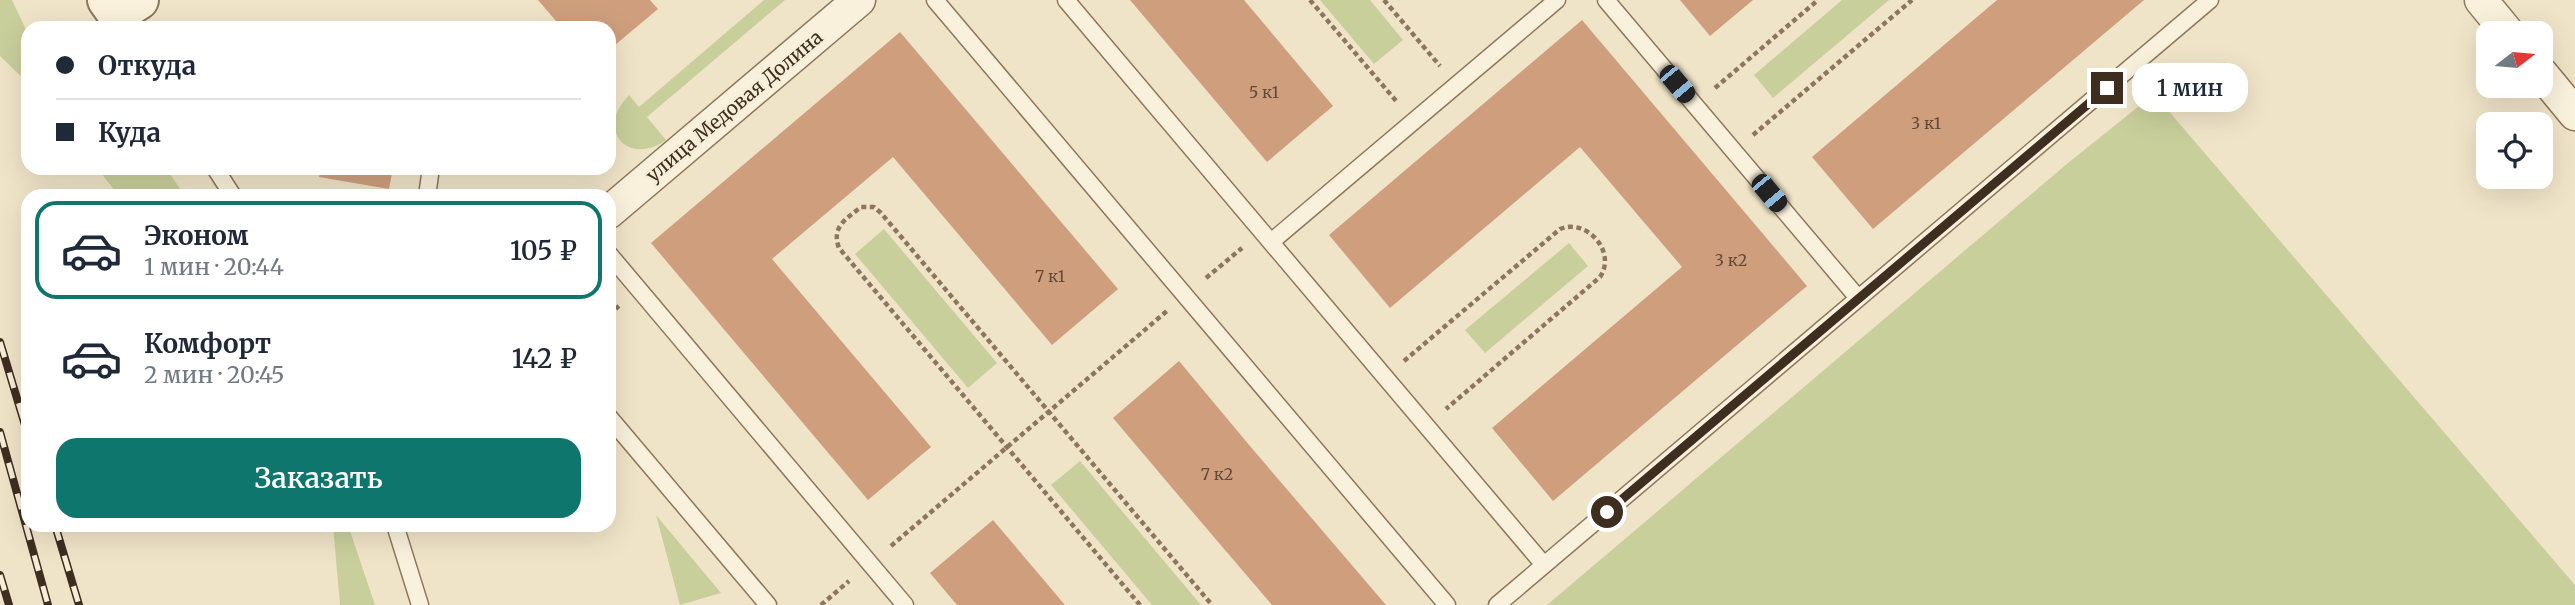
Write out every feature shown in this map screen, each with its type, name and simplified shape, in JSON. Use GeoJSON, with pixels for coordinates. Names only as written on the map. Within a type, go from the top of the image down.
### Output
{"type":"FeatureCollection","features":[{"type":"Feature","properties":{"kind":"street","name":"улица Медовая Долина"},"geometry":{"type":"LineString","coordinates":[[616,206],[859,0]]}},
{"type":"Feature","properties":{"kind":"street"},"geometry":{"type":"LineString","coordinates":[[2481,0],[2498,21]]}},
{"type":"Feature","properties":{"kind":"street"},"geometry":{"type":"LineString","coordinates":[[2553,88],[2575,114]]}},
{"type":"Feature","properties":{"kind":"lane"},"geometry":{"type":"LineString","coordinates":[[935,0],[1447,605]]}},
{"type":"Feature","properties":{"kind":"lane"},"geometry":{"type":"LineString","coordinates":[[1066,0],[1544,565]]}},
{"type":"Feature","properties":{"kind":"lane"},"geometry":{"type":"LineString","coordinates":[[1266,237],[1413,122],[1557,0]]}},
{"type":"Feature","properties":{"kind":"lane"},"geometry":{"type":"LineString","coordinates":[[1605,0],[1858,299]]}},
{"type":"Feature","properties":{"kind":"lane"},"geometry":{"type":"LineString","coordinates":[[1497,605],[2210,0]]}},
{"type":"Feature","properties":{"kind":"lane"},"geometry":{"type":"LineString","coordinates":[[616,262],[905,605]]}},
{"type":"Feature","properties":{"kind":"lane"},"geometry":{"type":"LineString","coordinates":[[616,425],[768,605]]}},
{"type":"Feature","properties":{"kind":"lane"},"geometry":{"type":"LineString","coordinates":[[397,532],[420,605]]}},
{"type":"Feature","properties":{"kind":"path"},"geometry":{"type":"LineString","coordinates":[[1310,0],[1413,122]]}},
{"type":"Feature","properties":{"kind":"path"},"geometry":{"type":"LineString","coordinates":[[1384,0],[1456,86]]}},
{"type":"Feature","properties":{"kind":"path"},"geometry":{"type":"LineString","coordinates":[[1695,105],[1818,0]]}},
{"type":"Feature","properties":{"kind":"path"},"geometry":{"type":"LineString","coordinates":[[1734,151],[1912,0]]}},
{"type":"Feature","properties":{"kind":"path"},"geometry":{"type":"LineString","coordinates":[[1140,605],[839,248],[835,234],[838,225],[861,206],[868,205],[881,213],[1212,605]]}},
{"type":"Feature","properties":{"kind":"path"},"geometry":{"type":"LineString","coordinates":[[1385,377],[1559,229],[1579,226],[1588,231],[1604,250],[1606,264],[1600,277],[1426,426]]}},
{"type":"Feature","properties":{"kind":"path"},"geometry":{"type":"LineString","coordinates":[[821,605],[1186,295],[1266,237]]}},
{"type":"Feature","properties":{"kind":"green space"},"geometry":{"type":"Polygon","coordinates":[[[0,0],[12,0],[22,21],[21,76],[0,56],[0,0]]]}},
{"type":"Feature","properties":{"kind":"green space"},"geometry":{"type":"Polygon","coordinates":[[[764,0],[785,0],[647,117],[666,140],[658,145],[640,149],[625,145],[619,139],[616,131],[618,110],[629,95],[639,107],[764,0]]]}},
{"type":"Feature","properties":{"kind":"green space"},"geometry":{"type":"Polygon","coordinates":[[[1320,0],[1370,0],[1403,40],[1374,64],[1320,0]]]}},
{"type":"Feature","properties":{"kind":"green space"},"geometry":{"type":"Polygon","coordinates":[[[1842,0],[1889,0],[1773,98],[1754,75],[1842,0]]]}},
{"type":"Feature","properties":{"kind":"green space"},"geometry":{"type":"Polygon","coordinates":[[[2154,94],[2575,585],[2575,605],[1547,605],[2068,163],[2154,94]]]}},
{"type":"Feature","properties":{"kind":"green space"},"geometry":{"type":"Polygon","coordinates":[[[102,175],[171,175],[180,189],[114,189],[102,175]]]}},
{"type":"Feature","properties":{"kind":"green space"},"geometry":{"type":"Polygon","coordinates":[[[884,229],[997,363],[968,388],[855,254],[884,229]]]}},
{"type":"Feature","properties":{"kind":"green space"},"geometry":{"type":"Polygon","coordinates":[[[1569,243],[1588,266],[1485,353],[1465,330],[1569,243]]]}},
{"type":"Feature","properties":{"kind":"green space"},"geometry":{"type":"Polygon","coordinates":[[[1080,461],[1201,605],[1152,605],[1051,485],[1080,461]]]}},
{"type":"Feature","properties":{"kind":"green space"},"geometry":{"type":"Polygon","coordinates":[[[656,515],[721,593],[680,605],[656,515]]]}},
{"type":"Feature","properties":{"kind":"green space"},"geometry":{"type":"Polygon","coordinates":[[[334,532],[350,532],[375,605],[340,605],[334,532]]]}},
{"type":"Feature","properties":{"kind":"building"},"geometry":{"type":"Polygon","coordinates":[[[538,0],[650,0],[658,9],[616,44],[616,21],[556,21],[538,0]]]}},
{"type":"Feature","properties":{"kind":"building"},"geometry":{"type":"Polygon","coordinates":[[[1130,0],[1244,0],[1333,106],[1267,162],[1130,0]]]}},
{"type":"Feature","properties":{"kind":"building"},"geometry":{"type":"Polygon","coordinates":[[[1680,0],[1753,0],[1710,36],[1680,0]]]}},
{"type":"Feature","properties":{"kind":"building"},"geometry":{"type":"Polygon","coordinates":[[[1997,0],[2144,0],[1873,229],[1812,157],[1997,0]]]}},
{"type":"Feature","properties":{"kind":"building"},"geometry":{"type":"Polygon","coordinates":[[[1582,20],[1807,286],[1553,501],[1492,428],[1682,267],[1580,147],[1390,308],[1329,235],[1582,20]]]}},
{"type":"Feature","properties":{"kind":"building"},"geometry":{"type":"Polygon","coordinates":[[[900,32],[1118,289],[1052,345],[893,157],[772,259],[931,447],[868,500],[651,243],[900,32]]]}},
{"type":"Feature","properties":{"kind":"building"},"geometry":{"type":"Polygon","coordinates":[[[319,175],[392,175],[389,189],[319,175]]]}},
{"type":"Feature","properties":{"kind":"building"},"geometry":{"type":"Polygon","coordinates":[[[1179,361],[1386,605],[1272,605],[1184,502],[1113,418],[1179,361]]]}},
{"type":"Feature","properties":{"kind":"building"},"geometry":{"type":"Polygon","coordinates":[[[993,520],[1065,605],[957,605],[930,573],[993,520]]]}},
{"type":"Feature","properties":{"kind":"railway"},"geometry":{"type":"LineString","coordinates":[[0,342],[21,412]]}},
{"type":"Feature","properties":{"kind":"railway"},"geometry":{"type":"LineString","coordinates":[[0,432],[21,508]]}},
{"type":"Feature","properties":{"kind":"railway"},"geometry":{"type":"LineString","coordinates":[[28,532],[48,605]]}},
{"type":"Feature","properties":{"kind":"railway"},"geometry":{"type":"LineString","coordinates":[[57,532],[79,605]]}},
{"type":"Feature","properties":{"kind":"railway"},"geometry":{"type":"LineString","coordinates":[[0,575],[9,605]]}},
{"type":"Feature","properties":{"kind":"route"},"geometry":{"type":"LineString","coordinates":[[1607,512],[2107,88]]}}]}
